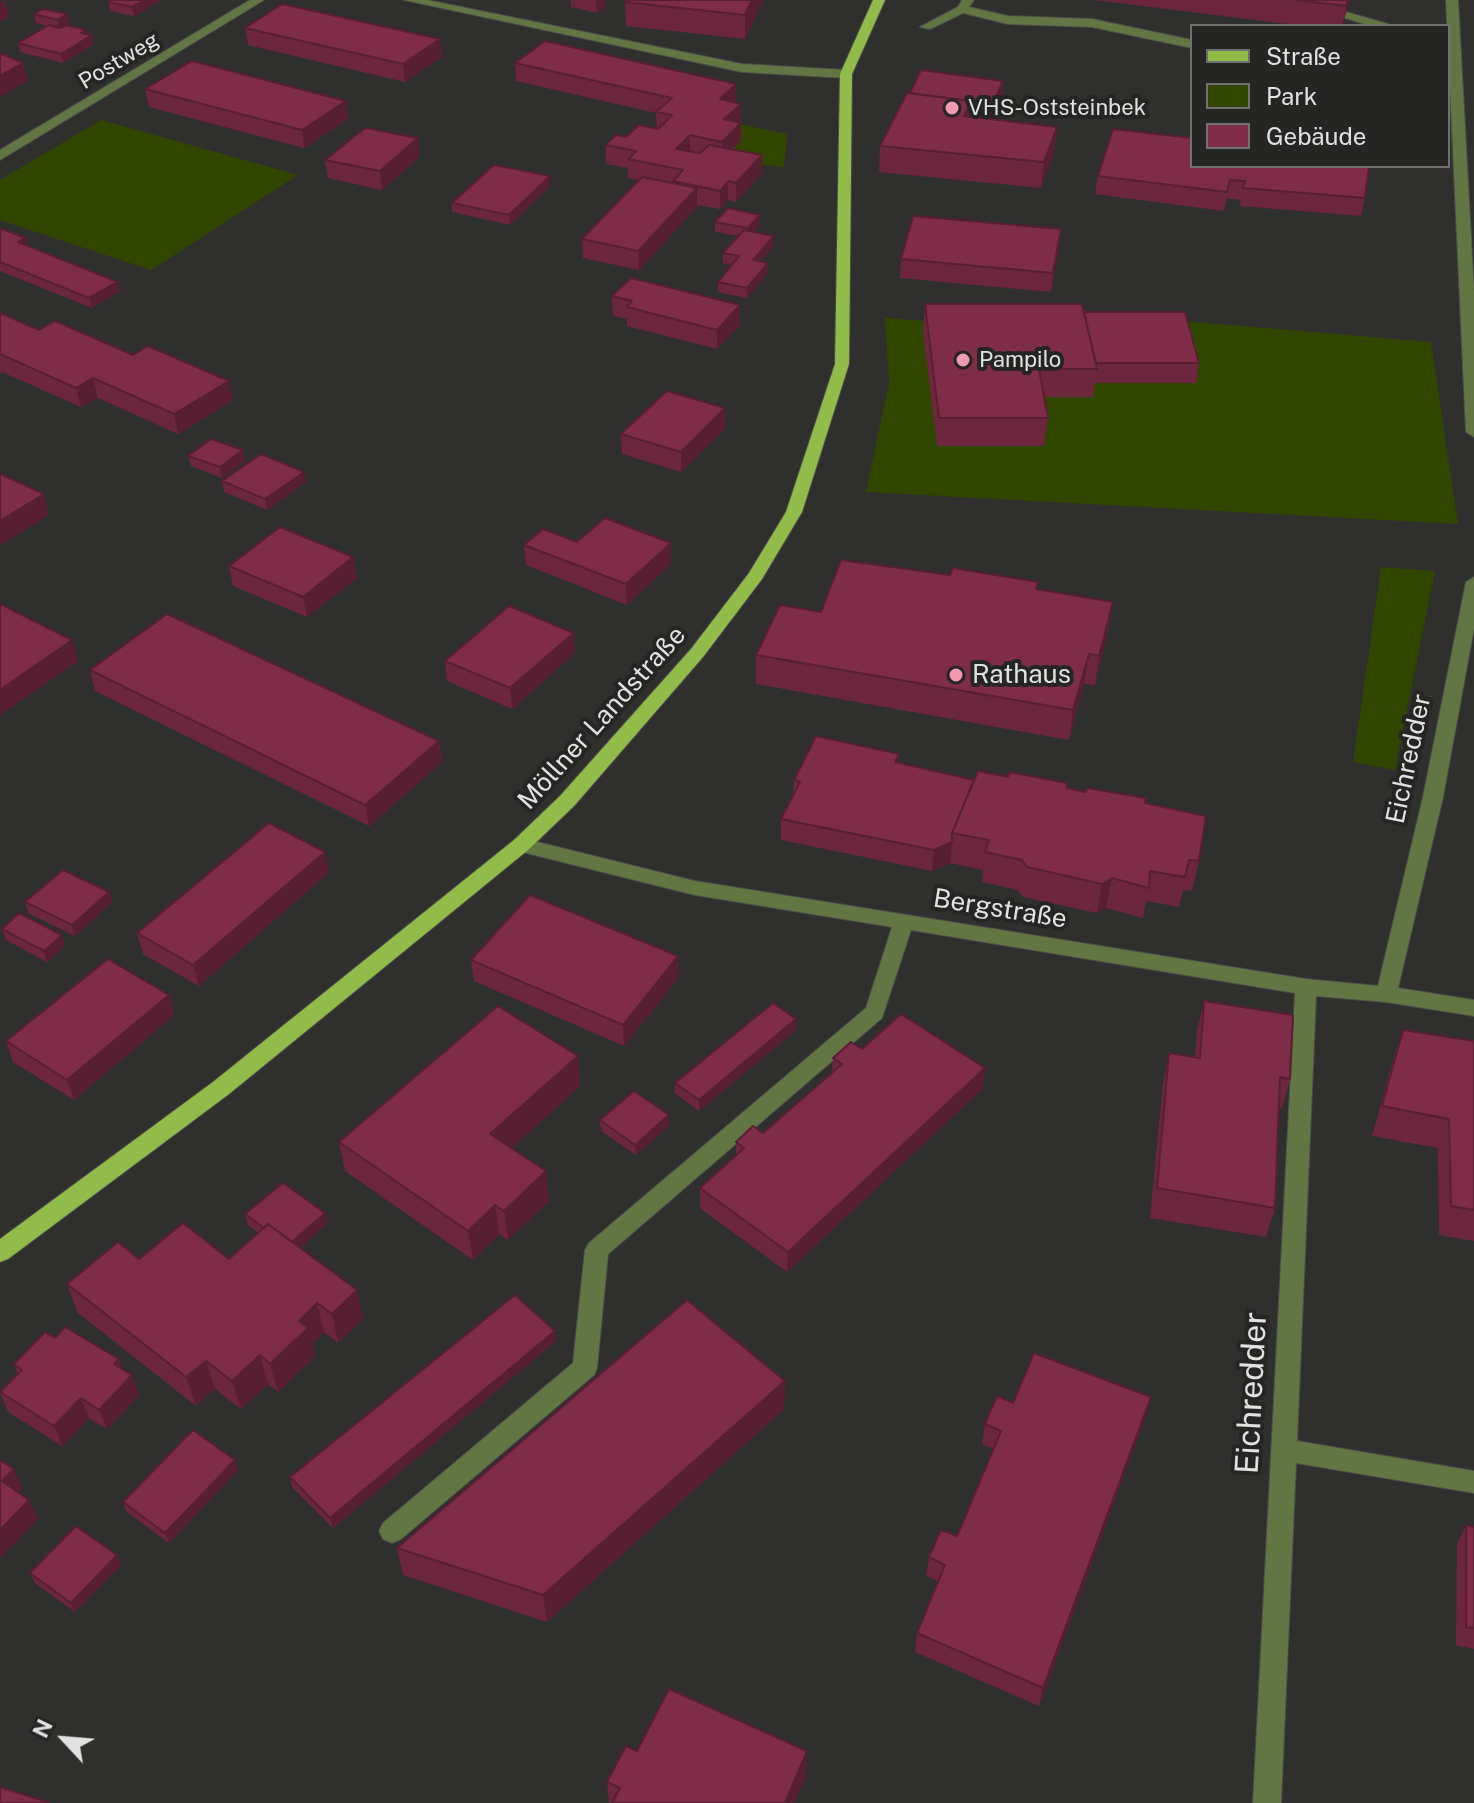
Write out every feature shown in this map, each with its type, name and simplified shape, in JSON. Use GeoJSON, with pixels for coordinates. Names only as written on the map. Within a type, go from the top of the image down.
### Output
{"type":"FeatureCollection","features":[{"type":"Feature","properties":{"kind":"main road","name":"Möllner Landstraße"},"geometry":{"type":"LineString","coordinates":[[0,1252],[221,1088],[521,845],[567,801],[697,653],[756,575],[794,512],[842,364],[846,74],[879,0]]}},
{"type":"Feature","properties":{"kind":"street","name":"Postweg"},"geometry":{"type":"LineString","coordinates":[[0,156],[258,0]]}},
{"type":"Feature","properties":{"kind":"street"},"geometry":{"type":"LineString","coordinates":[[410,0],[742,68],[846,74]]}},
{"type":"Feature","properties":{"kind":"street"},"geometry":{"type":"LineString","coordinates":[[1452,0],[1453,154],[1474,432]]}},
{"type":"Feature","properties":{"kind":"street"},"geometry":{"type":"LineString","coordinates":[[926,27],[965,4],[1008,20],[1092,23],[1190,44]]}},
{"type":"Feature","properties":{"kind":"street"},"geometry":{"type":"LineString","coordinates":[[1346,15],[1377,24]]}},
{"type":"Feature","properties":{"kind":"street","name":"Eichredder"},"geometry":{"type":"LineString","coordinates":[[1386,994],[1433,797],[1474,582]]}},
{"type":"Feature","properties":{"kind":"street","name":"Bergstraße"},"geometry":{"type":"LineString","coordinates":[[521,845],[695,888],[1306,987],[1386,994],[1474,1008]]}},
{"type":"Feature","properties":{"kind":"street"},"geometry":{"type":"LineString","coordinates":[[392,1531],[585,1368],[597,1250],[875,1012],[904,922]]}},
{"type":"Feature","properties":{"kind":"street","name":"Eichredder"},"geometry":{"type":"LineString","coordinates":[[1267,1803],[1306,987]]}},
{"type":"Feature","properties":{"kind":"street"},"geometry":{"type":"LineString","coordinates":[[1284,1450],[1474,1482]]}},
{"type":"Feature","properties":{"kind":"green space"},"geometry":{"type":"Polygon","coordinates":[[[101,120],[298,175],[151,270],[0,220],[0,180],[101,120]]]}},
{"type":"Feature","properties":{"kind":"green space"},"geometry":{"type":"Polygon","coordinates":[[[739,124],[787,134],[784,167],[722,160],[739,124]]]}},
{"type":"Feature","properties":{"kind":"green space"},"geometry":{"type":"Polygon","coordinates":[[[885,318],[924,321],[937,446],[1044,446],[1036,397],[1093,397],[1090,383],[1195,383],[1182,321],[1431,342],[1458,524],[866,492],[889,383],[885,318]]]}},
{"type":"Feature","properties":{"kind":"green space"},"geometry":{"type":"Polygon","coordinates":[[[1381,567],[1435,571],[1395,770],[1353,762],[1381,567]]]}},
{"type":"Feature","properties":{"kind":"building"},"geometry":{"type":"Polygon","coordinates":[[[145,0],[132,7],[108,2],[145,0]]]}},
{"type":"Feature","properties":{"kind":"building"},"geometry":{"type":"Polygon","coordinates":[[[752,0],[745,15],[625,2],[752,0]]]}},
{"type":"Feature","properties":{"kind":"building"},"geometry":{"type":"Polygon","coordinates":[[[1296,0],[1348,0],[1346,6],[1296,0]]]}},
{"type":"Feature","properties":{"kind":"building"},"geometry":{"type":"Polygon","coordinates":[[[282,4],[440,39],[403,64],[245,28],[282,4]]]}},
{"type":"Feature","properties":{"kind":"building"},"geometry":{"type":"Polygon","coordinates":[[[43,9],[67,14],[57,20],[34,14],[43,9]]]}},
{"type":"Feature","properties":{"kind":"building"},"geometry":{"type":"Polygon","coordinates":[[[49,25],[60,28],[66,25],[86,30],[81,33],[92,35],[61,54],[18,43],[49,25]]]}},
{"type":"Feature","properties":{"kind":"building"},"geometry":{"type":"Polygon","coordinates":[[[545,41],[736,84],[720,99],[741,104],[724,119],[741,123],[722,142],[690,135],[676,149],[700,153],[709,145],[762,155],[736,183],[728,181],[720,191],[673,181],[683,170],[628,159],[636,151],[606,145],[616,135],[626,137],[639,125],[658,129],[672,115],[656,112],[672,98],[515,63],[545,41]]]}},
{"type":"Feature","properties":{"kind":"building"},"geometry":{"type":"Polygon","coordinates":[[[0,55],[23,63],[0,76],[0,55]]]}},
{"type":"Feature","properties":{"kind":"building"},"geometry":{"type":"Polygon","coordinates":[[[192,61],[346,101],[302,130],[145,89],[192,61]]]}},
{"type":"Feature","properties":{"kind":"building"},"geometry":{"type":"Polygon","coordinates":[[[921,70],[1003,81],[990,111],[971,109],[971,101],[910,93],[921,70]]]}},
{"type":"Feature","properties":{"kind":"building"},"geometry":{"type":"Polygon","coordinates":[[[907,93],[971,101],[964,116],[1057,127],[1044,162],[880,146],[907,93]]]}},
{"type":"Feature","properties":{"kind":"building"},"geometry":{"type":"Polygon","coordinates":[[[365,128],[418,138],[380,171],[325,160],[365,128]]]}},
{"type":"Feature","properties":{"kind":"building"},"geometry":{"type":"Polygon","coordinates":[[[1113,129],[1190,138],[1190,168],[1369,168],[1365,198],[1243,188],[1245,181],[1230,180],[1227,192],[1098,176],[1113,129]]]}},
{"type":"Feature","properties":{"kind":"building"},"geometry":{"type":"Polygon","coordinates":[[[494,165],[550,176],[509,215],[452,203],[494,165]]]}},
{"type":"Feature","properties":{"kind":"building"},"geometry":{"type":"Polygon","coordinates":[[[642,177],[697,188],[638,251],[582,239],[642,177]]]}},
{"type":"Feature","properties":{"kind":"building"},"geometry":{"type":"Polygon","coordinates":[[[728,208],[760,215],[748,228],[715,222],[728,208]]]}},
{"type":"Feature","properties":{"kind":"building"},"geometry":{"type":"Polygon","coordinates":[[[913,216],[1061,229],[1053,273],[901,259],[913,216]]]}},
{"type":"Feature","properties":{"kind":"building"},"geometry":{"type":"Polygon","coordinates":[[[2,229],[26,238],[18,242],[118,282],[89,298],[0,262],[2,229]]]}},
{"type":"Feature","properties":{"kind":"building"},"geometry":{"type":"Polygon","coordinates":[[[744,230],[774,236],[753,260],[768,263],[747,288],[718,282],[739,256],[723,253],[744,230]]]}},
{"type":"Feature","properties":{"kind":"building"},"geometry":{"type":"Polygon","coordinates":[[[631,278],[740,305],[717,330],[627,307],[632,301],[612,296],[631,278]]]}},
{"type":"Feature","properties":{"kind":"building"},"geometry":{"type":"Polygon","coordinates":[[[925,304],[1082,304],[1097,369],[1039,369],[1048,418],[939,418],[925,304]]]}},
{"type":"Feature","properties":{"kind":"building"},"geometry":{"type":"Polygon","coordinates":[[[1084,312],[1185,312],[1199,363],[1096,363],[1084,312]]]}},
{"type":"Feature","properties":{"kind":"building"},"geometry":{"type":"Polygon","coordinates":[[[0,313],[39,330],[55,321],[133,355],[148,346],[229,381],[174,414],[93,378],[76,388],[0,354],[0,313]]]}},
{"type":"Feature","properties":{"kind":"building"},"geometry":{"type":"Polygon","coordinates":[[[667,391],[725,408],[681,452],[621,434],[667,391]]]}},
{"type":"Feature","properties":{"kind":"building"},"geometry":{"type":"Polygon","coordinates":[[[211,439],[243,450],[220,467],[188,456],[211,439]]]}},
{"type":"Feature","properties":{"kind":"building"},"geometry":{"type":"Polygon","coordinates":[[[261,454],[304,472],[265,499],[222,481],[261,454]]]}},
{"type":"Feature","properties":{"kind":"building"},"geometry":{"type":"Polygon","coordinates":[[[0,474],[44,494],[0,521],[0,474]]]}},
{"type":"Feature","properties":{"kind":"building"},"geometry":{"type":"Polygon","coordinates":[[[605,518],[671,543],[626,584],[524,545],[543,529],[577,542],[605,518]]]}},
{"type":"Feature","properties":{"kind":"building"},"geometry":{"type":"Polygon","coordinates":[[[280,527],[353,557],[303,597],[229,566],[280,527]]]}},
{"type":"Feature","properties":{"kind":"building"},"geometry":{"type":"Polygon","coordinates":[[[841,560],[950,575],[953,568],[1038,582],[1036,589],[1113,602],[1099,656],[1089,654],[1073,710],[756,655],[780,605],[821,612],[841,560]]]}},
{"type":"Feature","properties":{"kind":"building"},"geometry":{"type":"Polygon","coordinates":[[[0,604],[72,640],[0,690],[0,604]]]}},
{"type":"Feature","properties":{"kind":"building"},"geometry":{"type":"Polygon","coordinates":[[[509,606],[574,633],[510,688],[445,661],[509,606]]]}},
{"type":"Feature","properties":{"kind":"building"},"geometry":{"type":"Polygon","coordinates":[[[167,614],[439,741],[365,805],[90,670],[167,614]]]}},
{"type":"Feature","properties":{"kind":"building"},"geometry":{"type":"Polygon","coordinates":[[[816,736],[899,754],[895,762],[974,780],[952,833],[952,842],[934,850],[781,819],[800,782],[794,780],[816,736]]]}},
{"type":"Feature","properties":{"kind":"building"},"geometry":{"type":"Polygon","coordinates":[[[978,771],[1008,777],[1009,772],[1067,783],[1067,788],[1086,792],[1087,788],[1146,798],[1145,803],[1206,816],[1199,861],[1189,860],[1185,877],[1150,871],[1149,888],[1112,878],[1102,884],[1027,867],[1022,860],[985,852],[989,840],[952,833],[978,771]]]}},
{"type":"Feature","properties":{"kind":"building"},"geometry":{"type":"Polygon","coordinates":[[[269,823],[325,852],[193,965],[137,933],[269,823]]]}},
{"type":"Feature","properties":{"kind":"building"},"geometry":{"type":"Polygon","coordinates":[[[63,870],[109,892],[72,925],[25,902],[63,870]]]}},
{"type":"Feature","properties":{"kind":"building"},"geometry":{"type":"Polygon","coordinates":[[[530,895],[678,956],[623,1025],[471,960],[530,895]]]}},
{"type":"Feature","properties":{"kind":"building"},"geometry":{"type":"Polygon","coordinates":[[[19,913],[62,935],[44,951],[2,929],[19,913]]]}},
{"type":"Feature","properties":{"kind":"building"},"geometry":{"type":"Polygon","coordinates":[[[108,959],[169,995],[67,1080],[6,1041],[108,959]]]}},
{"type":"Feature","properties":{"kind":"building"},"geometry":{"type":"Polygon","coordinates":[[[1204,1001],[1293,1015],[1290,1079],[1280,1077],[1275,1208],[1157,1188],[1169,1053],[1200,1058],[1204,1001]]]}},
{"type":"Feature","properties":{"kind":"building"},"geometry":{"type":"Polygon","coordinates":[[[773,1003],[796,1019],[699,1100],[675,1083],[773,1003]]]}},
{"type":"Feature","properties":{"kind":"building"},"geometry":{"type":"Polygon","coordinates":[[[498,1006],[578,1056],[490,1134],[546,1171],[504,1211],[495,1205],[468,1231],[339,1142],[498,1006]]]}},
{"type":"Feature","properties":{"kind":"building"},"geometry":{"type":"Polygon","coordinates":[[[901,1014],[985,1068],[788,1252],[700,1188],[744,1148],[736,1142],[753,1126],[763,1133],[842,1064],[833,1058],[851,1042],[862,1049],[901,1014]]]}},
{"type":"Feature","properties":{"kind":"building"},"geometry":{"type":"Polygon","coordinates":[[[1403,1030],[1474,1041],[1474,1210],[1451,1206],[1449,1119],[1382,1106],[1403,1030]]]}},
{"type":"Feature","properties":{"kind":"building"},"geometry":{"type":"Polygon","coordinates":[[[634,1091],[669,1115],[635,1145],[600,1120],[634,1091]]]}},
{"type":"Feature","properties":{"kind":"building"},"geometry":{"type":"Polygon","coordinates":[[[283,1183],[325,1213],[292,1242],[268,1224],[264,1228],[245,1214],[283,1183]]]}},
{"type":"Feature","properties":{"kind":"building"},"geometry":{"type":"Polygon","coordinates":[[[183,1223],[229,1259],[268,1224],[357,1290],[332,1314],[317,1303],[299,1321],[308,1328],[270,1364],[260,1355],[232,1381],[206,1361],[186,1377],[67,1284],[118,1242],[139,1259],[183,1223]]]}},
{"type":"Feature","properties":{"kind":"building"},"geometry":{"type":"Polygon","coordinates":[[[515,1295],[555,1331],[330,1518],[290,1477],[515,1295]]]}},
{"type":"Feature","properties":{"kind":"building"},"geometry":{"type":"Polygon","coordinates":[[[687,1300],[785,1381],[543,1595],[397,1548],[687,1300]]]}},
{"type":"Feature","properties":{"kind":"building"},"geometry":{"type":"Polygon","coordinates":[[[65,1327],[119,1359],[114,1364],[132,1375],[99,1410],[81,1398],[54,1426],[0,1392],[22,1370],[14,1364],[45,1332],[55,1338],[65,1327]]]}},
{"type":"Feature","properties":{"kind":"building"},"geometry":{"type":"Polygon","coordinates":[[[1034,1353],[1151,1397],[1043,1688],[917,1633],[945,1565],[929,1557],[941,1530],[957,1536],[1001,1431],[985,1424],[997,1396],[1013,1403],[1034,1353]]]}},
{"type":"Feature","properties":{"kind":"building"},"geometry":{"type":"Polygon","coordinates":[[[193,1430],[235,1460],[165,1533],[123,1502],[193,1430]]]}},
{"type":"Feature","properties":{"kind":"building"},"geometry":{"type":"Polygon","coordinates":[[[0,1460],[14,1469],[2,1481],[29,1500],[0,1530],[0,1460]]]}},
{"type":"Feature","properties":{"kind":"building"},"geometry":{"type":"Polygon","coordinates":[[[1466,1525],[1474,1527],[1474,1628],[1466,1627],[1466,1525]]]}},
{"type":"Feature","properties":{"kind":"building"},"geometry":{"type":"Polygon","coordinates":[[[76,1526],[117,1555],[71,1603],[30,1573],[76,1526]]]}},
{"type":"Feature","properties":{"kind":"building"},"geometry":{"type":"Polygon","coordinates":[[[669,1689],[807,1751],[785,1803],[612,1803],[620,1788],[607,1782],[626,1746],[637,1751],[669,1689]]]}},
{"type":"Feature","properties":{"kind":"building"},"geometry":{"type":"Polygon","coordinates":[[[0,1787],[50,1803],[0,1803],[0,1787]]]}},
{"type":"Feature","properties":{"kind":"place","name":"VHS-Oststeinbek"},"geometry":{"type":"Point","coordinates":[952,108]}},
{"type":"Feature","properties":{"kind":"place","name":"Pampilo"},"geometry":{"type":"Point","coordinates":[963,360]}},
{"type":"Feature","properties":{"kind":"place","name":"Rathaus"},"geometry":{"type":"Point","coordinates":[956,675]}}]}
